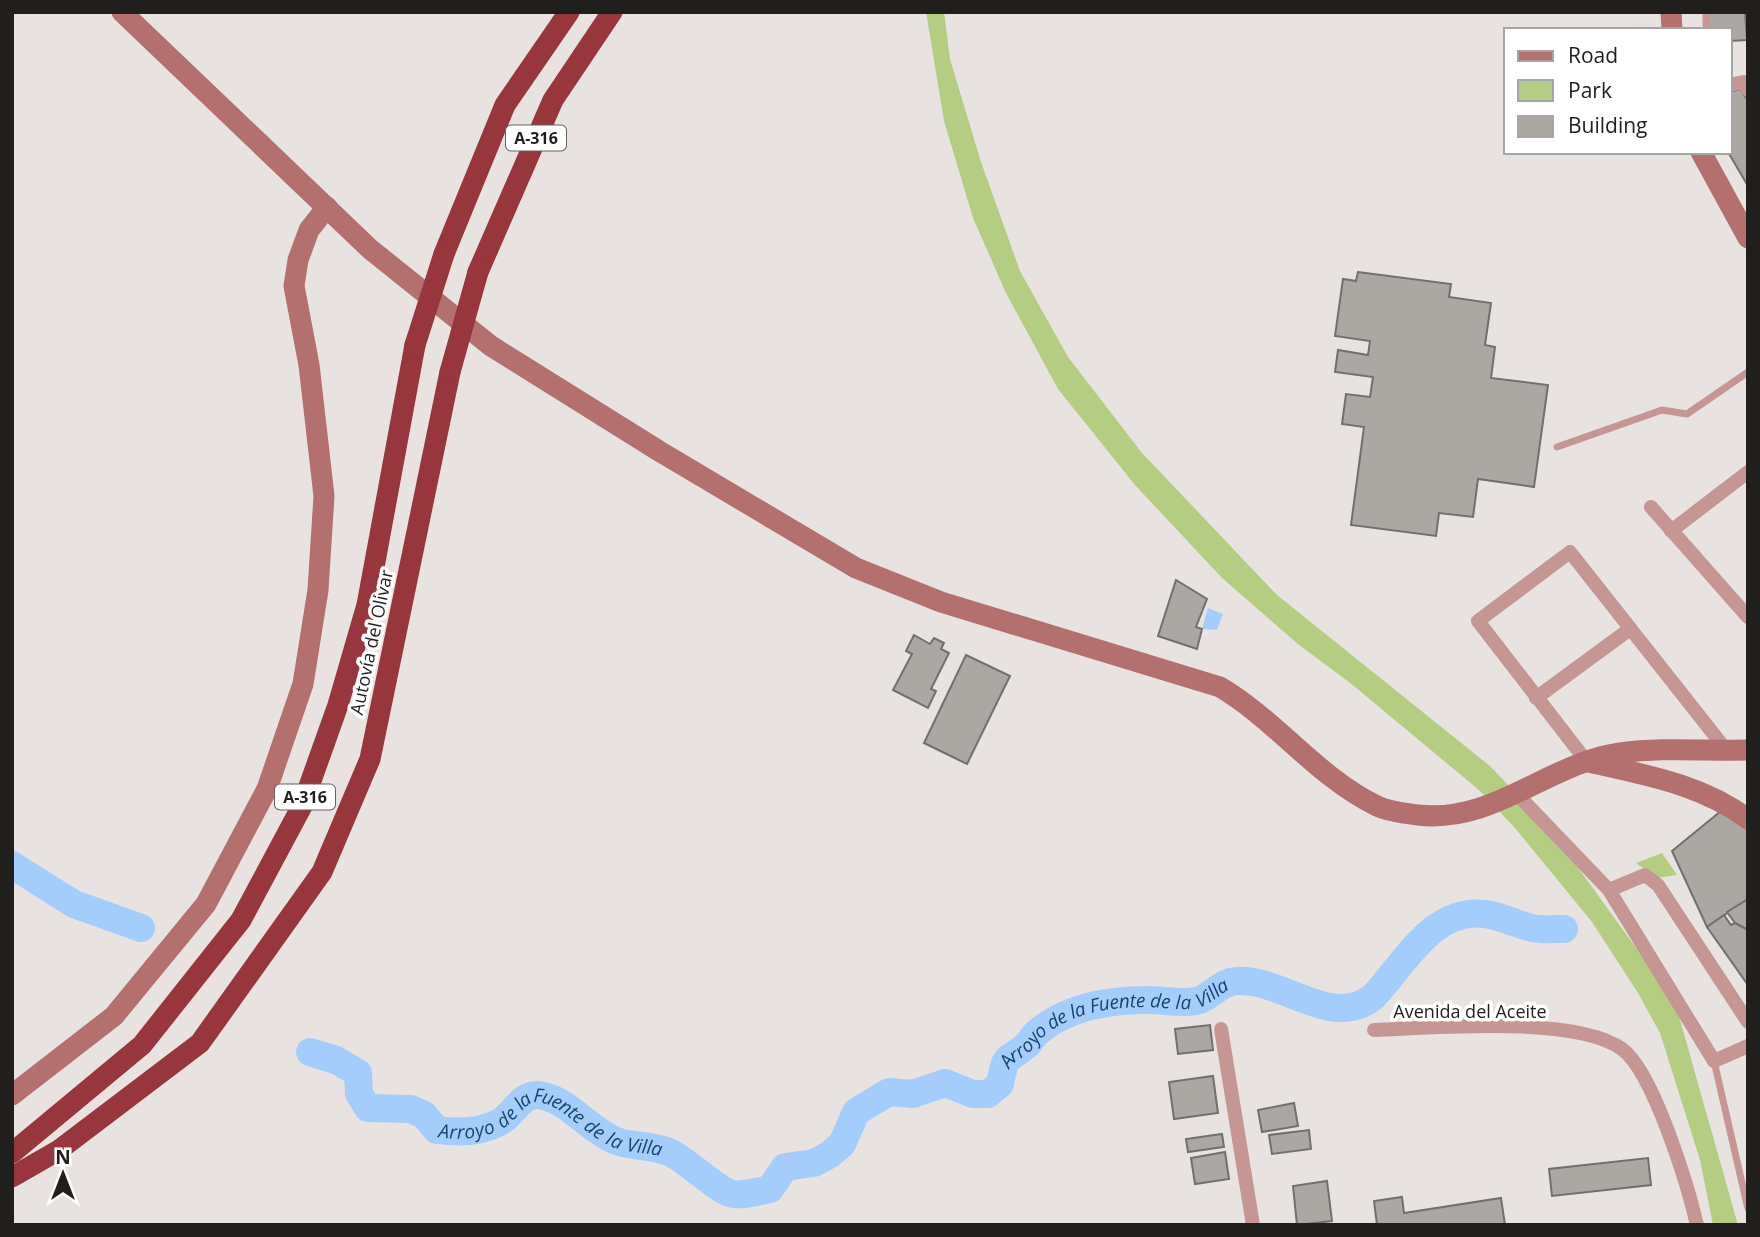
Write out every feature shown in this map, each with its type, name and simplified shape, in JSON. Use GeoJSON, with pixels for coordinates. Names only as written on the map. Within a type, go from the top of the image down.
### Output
{"type":"FeatureCollection","features":[{"type":"Feature","properties":{"kind":"highway","name":"Autovía del Olivar"},"geometry":{"type":"LineString","coordinates":[[12,1153],[142,1045],[241,920],[302,806],[338,705],[368,605],[415,345],[443,254],[505,105],[569,12]]}},
{"type":"Feature","properties":{"kind":"highway","name":"Autovía del Olivar"},"geometry":{"type":"LineString","coordinates":[[12,1177],[59,1150],[200,1043],[322,872],[370,759],[450,372],[478,272],[553,100],[612,12]]}},
{"type":"Feature","properties":{"kind":"highway"},"geometry":{"type":"LineString","coordinates":[[12,1193],[90,1137],[200,1043]]}},
{"type":"Feature","properties":{"kind":"street"},"geometry":{"type":"LineString","coordinates":[[122,12],[370,249],[491,346],[856,568],[941,602],[1220,687],[1243,701],[1323,770],[1378,807],[1403,813],[1447,816],[1487,807],[1587,762],[1619,753],[1737,750]]}},
{"type":"Feature","properties":{"kind":"street"},"geometry":{"type":"LineString","coordinates":[[1732,84],[1742,82],[1748,90]]}},
{"type":"Feature","properties":{"kind":"street"},"geometry":{"type":"LineString","coordinates":[[1702,154],[1748,239]]}},
{"type":"Feature","properties":{"kind":"street"},"geometry":{"type":"LineString","coordinates":[[12,1095],[114,1016],[206,904],[267,789],[303,684],[318,590],[324,496],[309,365],[294,286],[298,260],[309,230],[327,207]]}},
{"type":"Feature","properties":{"kind":"street"},"geometry":{"type":"LineString","coordinates":[[1671,531],[1748,472]]}},
{"type":"Feature","properties":{"kind":"street"},"geometry":{"type":"LineString","coordinates":[[1651,508],[1748,617]]}},
{"type":"Feature","properties":{"kind":"street"},"geometry":{"type":"LineString","coordinates":[[1737,750],[1630,629],[1570,552],[1478,621],[1587,762],[1693,788],[1728,804],[1748,819]]}},
{"type":"Feature","properties":{"kind":"street"},"geometry":{"type":"LineString","coordinates":[[1536,698],[1630,629]]}},
{"type":"Feature","properties":{"kind":"street"},"geometry":{"type":"LineString","coordinates":[[1517,794],[1609,890],[1714,1061],[1748,1046]]}},
{"type":"Feature","properties":{"kind":"street"},"geometry":{"type":"LineString","coordinates":[[1609,890],[1645,875],[1658,885],[1748,1023]]}},
{"type":"Feature","properties":{"kind":"street","name":"Avenida del Aceite"},"geometry":{"type":"LineString","coordinates":[[1374,1030],[1450,1027],[1553,1030],[1584,1035],[1622,1049],[1638,1066],[1653,1097],[1690,1197],[1697,1225]]}},
{"type":"Feature","properties":{"kind":"street"},"geometry":{"type":"LineString","coordinates":[[1221,1029],[1253,1225]]}},
{"type":"Feature","properties":{"kind":"lane"},"geometry":{"type":"LineString","coordinates":[[1557,447],[1662,410],[1687,414],[1748,372]]}},
{"type":"Feature","properties":{"kind":"lane"},"geometry":{"type":"LineString","coordinates":[[1714,1061],[1748,1209]]}},
{"type":"Feature","properties":{"kind":"green space"},"geometry":{"type":"Polygon","coordinates":[[[926,12],[944,12],[950,59],[981,162],[1020,271],[1068,357],[1142,453],[1277,595],[1490,766],[1551,830],[1675,1002],[1738,1225],[1713,1225],[1700,1160],[1660,1033],[1638,993],[1592,922],[1515,828],[1479,790],[1349,682],[1299,645],[1222,578],[1135,485],[1058,389],[1006,293],[973,218],[944,121],[926,12]]]}},
{"type":"Feature","properties":{"kind":"green space"},"geometry":{"type":"Polygon","coordinates":[[[1662,853],[1677,875],[1657,878],[1636,863],[1662,853]]]}},
{"type":"Feature","properties":{"kind":"water"},"geometry":{"type":"Polygon","coordinates":[[[1208,608],[1223,614],[1217,630],[1202,629],[1208,608]]]}},
{"type":"Feature","properties":{"kind":"building"},"geometry":{"type":"Polygon","coordinates":[[[1707,12],[1745,12],[1747,40],[1732,41],[1732,28],[1708,28],[1707,12]]]}},
{"type":"Feature","properties":{"kind":"building"},"geometry":{"type":"Polygon","coordinates":[[[1740,89],[1748,101],[1748,186],[1729,154],[1732,154],[1732,91],[1740,89]]]}},
{"type":"Feature","properties":{"kind":"building"},"geometry":{"type":"Polygon","coordinates":[[[1358,272],[1451,284],[1449,297],[1491,303],[1485,345],[1495,347],[1491,378],[1548,385],[1534,487],[1478,479],[1473,517],[1439,513],[1436,536],[1351,525],[1364,427],[1342,424],[1346,394],[1370,397],[1373,377],[1335,372],[1338,350],[1368,355],[1370,341],[1335,336],[1343,279],[1356,281],[1358,272]]]}},
{"type":"Feature","properties":{"kind":"building"},"geometry":{"type":"Polygon","coordinates":[[[1176,580],[1207,599],[1196,627],[1202,629],[1197,649],[1158,636],[1176,580]]]}},
{"type":"Feature","properties":{"kind":"building"},"geometry":{"type":"Polygon","coordinates":[[[914,635],[930,644],[934,638],[944,643],[941,649],[949,653],[931,689],[936,691],[928,708],[893,690],[912,654],[906,651],[914,635]]]}},
{"type":"Feature","properties":{"kind":"building"},"geometry":{"type":"Polygon","coordinates":[[[966,655],[1010,676],[967,764],[924,743],[966,655]]]}},
{"type":"Feature","properties":{"kind":"building"},"geometry":{"type":"Polygon","coordinates":[[[1721,811],[1748,828],[1748,899],[1707,927],[1672,851],[1721,811]]]}},
{"type":"Feature","properties":{"kind":"building"},"geometry":{"type":"Polygon","coordinates":[[[1748,899],[1748,930],[1735,923],[1727,912],[1748,899]]]}},
{"type":"Feature","properties":{"kind":"building"},"geometry":{"type":"Polygon","coordinates":[[[1724,915],[1731,925],[1735,923],[1748,930],[1748,985],[1707,927],[1724,915]]]}},
{"type":"Feature","properties":{"kind":"building"},"geometry":{"type":"Polygon","coordinates":[[[1210,1025],[1213,1050],[1178,1054],[1175,1029],[1210,1025]]]}},
{"type":"Feature","properties":{"kind":"building"},"geometry":{"type":"Polygon","coordinates":[[[1213,1076],[1218,1113],[1174,1119],[1169,1082],[1213,1076]]]}},
{"type":"Feature","properties":{"kind":"building"},"geometry":{"type":"Polygon","coordinates":[[[1294,1103],[1298,1126],[1262,1132],[1258,1110],[1294,1103]]]}},
{"type":"Feature","properties":{"kind":"building"},"geometry":{"type":"Polygon","coordinates":[[[1309,1130],[1311,1149],[1272,1154],[1269,1135],[1309,1130]]]}},
{"type":"Feature","properties":{"kind":"building"},"geometry":{"type":"Polygon","coordinates":[[[1222,1134],[1224,1147],[1188,1152],[1186,1139],[1222,1134]]]}},
{"type":"Feature","properties":{"kind":"building"},"geometry":{"type":"Polygon","coordinates":[[[1225,1152],[1229,1179],[1195,1184],[1191,1158],[1225,1152]]]}},
{"type":"Feature","properties":{"kind":"building"},"geometry":{"type":"Polygon","coordinates":[[[1648,1158],[1651,1185],[1552,1196],[1549,1169],[1648,1158]]]}},
{"type":"Feature","properties":{"kind":"building"},"geometry":{"type":"Polygon","coordinates":[[[1327,1181],[1332,1221],[1297,1225],[1293,1186],[1327,1181]]]}},
{"type":"Feature","properties":{"kind":"building"},"geometry":{"type":"Polygon","coordinates":[[[1402,1197],[1404,1213],[1501,1198],[1505,1225],[1377,1225],[1374,1201],[1402,1197]]]}},
{"type":"Feature","properties":{"kind":"waterway","name":"Arroyo de la Fuente de la Villa"},"geometry":{"type":"LineString","coordinates":[[12,865],[74,904],[141,928]]}},
{"type":"Feature","properties":{"kind":"waterway","name":"Arroyo de la Fuente de la Villa"},"geometry":{"type":"LineString","coordinates":[[310,1052],[336,1060],[358,1073],[359,1094],[368,1108],[411,1109],[424,1115],[437,1130],[453,1132],[485,1128],[506,1118],[526,1098],[538,1095],[547,1097],[564,1105],[605,1136],[671,1153],[720,1188],[733,1194],[742,1194],[770,1189],[785,1167],[814,1163],[829,1155],[842,1144],[856,1112],[889,1092],[913,1094],[945,1083],[973,1094],[988,1094],[1000,1084],[1008,1059],[1028,1044],[1036,1033],[1076,1010],[1119,1001],[1196,1001],[1225,984],[1237,981],[1254,982],[1324,1006],[1357,1006],[1373,997],[1421,941],[1449,920],[1466,914],[1485,914],[1532,928],[1564,929]]}}]}
